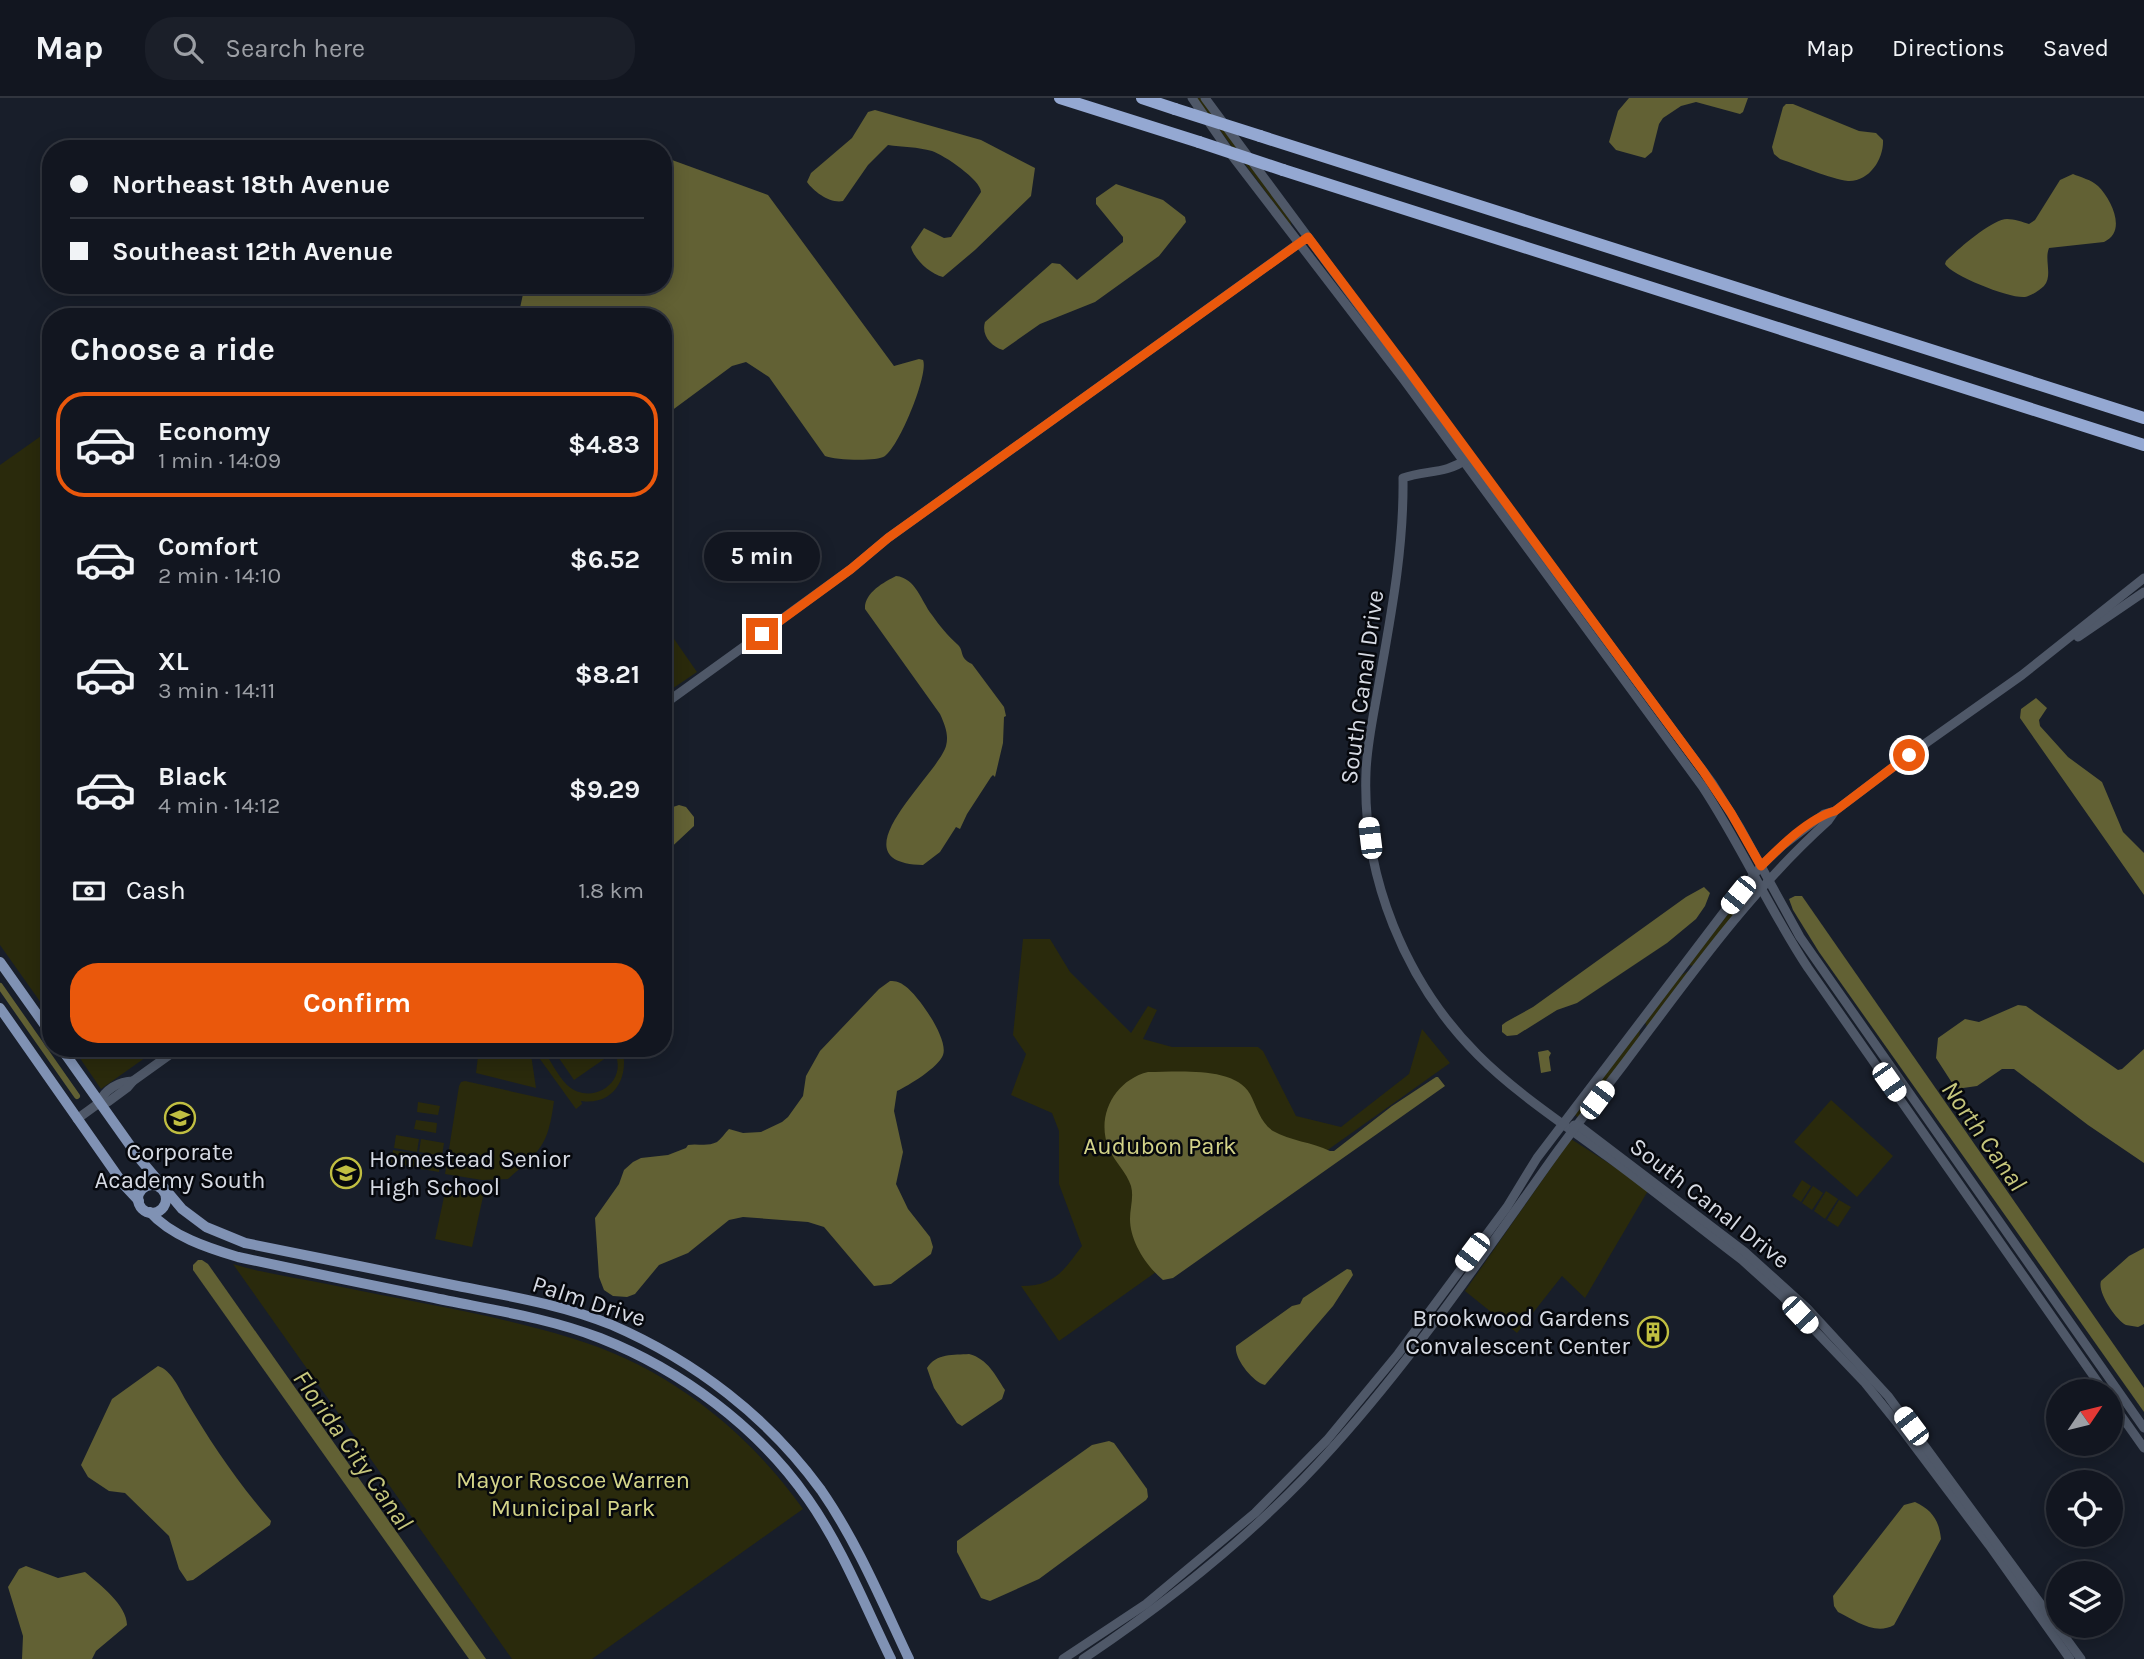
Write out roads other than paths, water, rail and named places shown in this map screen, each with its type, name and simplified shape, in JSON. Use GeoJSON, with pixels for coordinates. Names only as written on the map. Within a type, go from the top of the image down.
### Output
{"type":"FeatureCollection","features":[{"type":"Feature","properties":{"kind":"highway"},"geometry":{"type":"LineString","coordinates":[[1060,98],[2144,445]]}},
{"type":"Feature","properties":{"kind":"highway"},"geometry":{"type":"LineString","coordinates":[[1142,98],[2144,418]]}},
{"type":"Feature","properties":{"kind":"main road"},"geometry":{"type":"LineString","coordinates":[[0,962],[42,1021]]}},
{"type":"Feature","properties":{"kind":"main road"},"geometry":{"type":"LineString","coordinates":[[0,1008],[142,1207],[150,1212],[160,1210],[166,1195],[163,1189],[147,1186],[140,1194],[139,1200]]}},
{"type":"Feature","properties":{"kind":"main road","name":"Palm Drive"},"geometry":{"type":"LineString","coordinates":[[67,1057],[163,1189],[188,1215],[212,1231],[245,1243],[542,1304],[609,1324],[649,1343],[717,1384],[760,1420],[821,1490],[860,1558],[909,1659]]}},
{"type":"Feature","properties":{"kind":"main road","name":"Palm Drive"},"geometry":{"type":"LineString","coordinates":[[150,1212],[159,1221],[206,1247],[237,1257],[540,1320],[598,1338],[641,1357],[687,1384],[709,1399],[756,1440],[808,1499],[836,1548],[891,1659]]}},
{"type":"Feature","properties":{"kind":"main road"},"geometry":{"type":"LineString","coordinates":[[206,1247],[212,1231]]}},
{"type":"Feature","properties":{"kind":"street"},"geometry":{"type":"LineString","coordinates":[[1192,98],[1303,240],[1712,783],[1800,937],[2144,1428]]}},
{"type":"Feature","properties":{"kind":"street"},"geometry":{"type":"LineString","coordinates":[[1205,98],[1303,240]]}},
{"type":"Feature","properties":{"kind":"street"},"geometry":{"type":"LineString","coordinates":[[672,699],[851,569],[888,538],[1303,240]]}},
{"type":"Feature","properties":{"kind":"street"},"geometry":{"type":"LineString","coordinates":[[1467,458],[1702,786],[1728,827],[1801,959],[2097,1379]]}},
{"type":"Feature","properties":{"kind":"street","name":"South Canal Drive"},"geometry":{"type":"LineString","coordinates":[[1467,458],[1446,470],[1419,472],[1403,478],[1404,517],[1399,569],[1366,772],[1369,827],[1382,893],[1412,965],[1451,1023],[1490,1066],[1563,1124],[1576,1128],[1745,1252],[1807,1307],[1888,1396],[2081,1659]]}},
{"type":"Feature","properties":{"kind":"street"},"geometry":{"type":"LineString","coordinates":[[1083,1659],[1174,1595],[1269,1514],[1332,1448],[1394,1376],[1696,968],[1760,889],[1835,811],[2044,658],[2144,578]]}},
{"type":"Feature","properties":{"kind":"street"},"geometry":{"type":"LineString","coordinates":[[2044,658],[2144,592]]}},
{"type":"Feature","properties":{"kind":"street"},"geometry":{"type":"LineString","coordinates":[[1063,1659],[1146,1604],[1255,1513],[1342,1423],[1398,1354],[1507,1207],[1537,1158],[1761,866],[1824,814],[1835,811]]}},
{"type":"Feature","properties":{"kind":"street"},"geometry":{"type":"LineString","coordinates":[[1777,851],[1786,862]]}},
{"type":"Feature","properties":{"kind":"street"},"geometry":{"type":"LineString","coordinates":[[1678,972],[1696,968]]}},
{"type":"Feature","properties":{"kind":"street"},"geometry":{"type":"LineString","coordinates":[[1641,1021],[1644,1037]]}},
{"type":"Feature","properties":{"kind":"street"},"geometry":{"type":"LineString","coordinates":[[1858,1038],[1870,1037]]}},
{"type":"Feature","properties":{"kind":"street"},"geometry":{"type":"LineString","coordinates":[[77,1119],[99,1103],[108,1102],[166,1057]]}},
{"type":"Feature","properties":{"kind":"street","name":"South Canal Drive"},"geometry":{"type":"LineString","coordinates":[[1576,1128],[1742,1260],[1825,1340],[1898,1424],[2070,1659]]}},
{"type":"Feature","properties":{"kind":"street"},"geometry":{"type":"LineString","coordinates":[[2123,1418],[2144,1448]]}},
{"type":"Feature","properties":{"kind":"waterway","name":"Florida City Canal"},"geometry":{"type":"LineString","coordinates":[[0,986],[42,1046]]}},
{"type":"Feature","properties":{"kind":"waterway","name":"Florida City Canal"},"geometry":{"type":"LineString","coordinates":[[50,1057],[77,1096]]}},
{"type":"Feature","properties":{"kind":"place","name":"Corporate Academy South"},"geometry":{"type":"Point","coordinates":[180,1118]}},
{"type":"Feature","properties":{"kind":"place","name":"Homestead Senior High School"},"geometry":{"type":"Point","coordinates":[346,1173]}},
{"type":"Feature","properties":{"kind":"place","name":"Brookwood Gardens Convalescent Center"},"geometry":{"type":"Point","coordinates":[1653,1332]}},
{"type":"Feature","properties":{"kind":"water label","name":"North Canal"},"geometry":{"type":"Point","coordinates":[1984,1136]}},
{"type":"Feature","properties":{"kind":"park label","name":"Audubon Park"},"geometry":{"type":"Point","coordinates":[1160,1146]}},
{"type":"Feature","properties":{"kind":"park label","name":"Mayor Roscoe Warren Municipal Park"},"geometry":{"type":"Point","coordinates":[573,1494]}}]}
